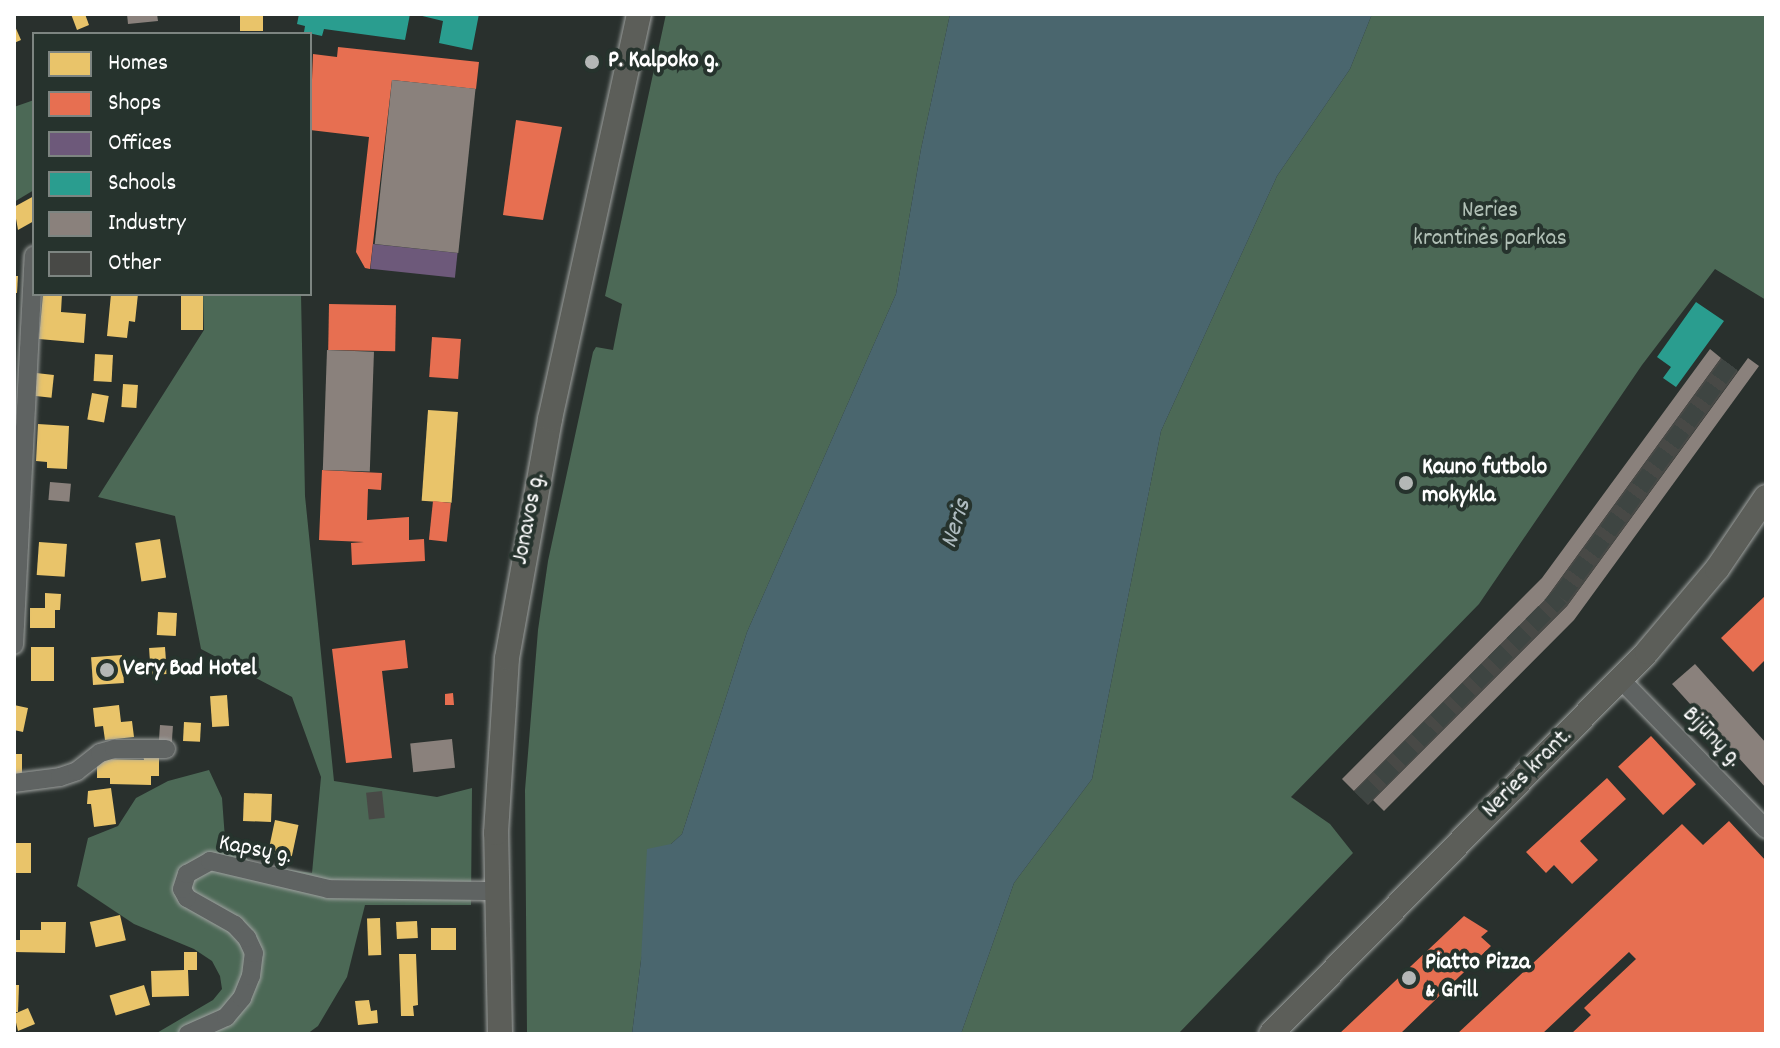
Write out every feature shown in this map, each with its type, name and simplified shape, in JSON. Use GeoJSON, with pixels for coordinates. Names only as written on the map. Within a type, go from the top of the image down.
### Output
{"type":"FeatureCollection","features":[{"type":"Feature","properties":{"kind":"main road","name":"Jonavos g."},"geometry":{"type":"LineString","coordinates":[[500,1034],[497,891],[501,714],[520,569],[639,14]]}},
{"type":"Feature","properties":{"kind":"main road","name":"Neries krant."},"geometry":{"type":"LineString","coordinates":[[1271,1034],[1621,680],[1717,569],[1766,497]]}},
{"type":"Feature","properties":{"kind":"street"},"geometry":{"type":"LineString","coordinates":[[14,645],[17,518],[32,287]]}},
{"type":"Feature","properties":{"kind":"street","name":"Bijūnų g."},"geometry":{"type":"LineString","coordinates":[[1621,680],[1766,829]]}},
{"type":"Feature","properties":{"kind":"street"},"geometry":{"type":"LineString","coordinates":[[14,783],[60,777],[77,771],[100,753],[114,749],[166,749]]}},
{"type":"Feature","properties":{"kind":"street","name":"Kapsų g."},"geometry":{"type":"LineString","coordinates":[[188,1034],[226,1017],[242,998],[251,976],[254,953],[247,938],[235,925],[187,898],[182,889],[181,882],[187,874],[210,861],[328,889],[497,891]]}},
{"type":"Feature","properties":{"kind":"green space"},"geometry":{"type":"Polygon","coordinates":[[[666,14],[950,14],[921,149],[896,294],[747,632],[682,834],[671,844],[641,960],[632,1034],[527,1034],[525,790],[538,630],[548,561],[593,352],[596,347],[613,350],[622,304],[605,296],[666,14]]]}},
{"type":"Feature","properties":{"kind":"green space","name":"Neries krantinės parkas"},"geometry":{"type":"Polygon","coordinates":[[[1372,14],[1766,14],[1766,300],[1715,269],[1642,365],[1479,604],[1291,797],[1330,824],[1353,853],[1178,1034],[961,1034],[1014,883],[1092,779],[1161,431],[1277,176],[1350,69],[1372,14]]]}},
{"type":"Feature","properties":{"kind":"green space"},"geometry":{"type":"Polygon","coordinates":[[[32,101],[32,191],[14,202],[14,107],[32,101]]]}},
{"type":"Feature","properties":{"kind":"green space"},"geometry":{"type":"Polygon","coordinates":[[[203,296],[301,296],[305,496],[334,781],[437,797],[472,788],[471,905],[365,905],[347,977],[318,1026],[307,1034],[155,1034],[213,1000],[222,989],[220,976],[212,961],[194,949],[134,924],[77,886],[88,838],[118,826],[136,798],[168,781],[209,770],[222,798],[225,839],[254,865],[312,873],[321,777],[292,697],[201,649],[175,516],[98,497],[204,330],[203,296]]]}},
{"type":"Feature","properties":{"kind":"water","name":"Neris"},"geometry":{"type":"Polygon","coordinates":[[[950,14],[1372,14],[1350,69],[1277,176],[1161,431],[1092,779],[1014,883],[961,1034],[632,1034],[641,960],[647,849],[671,844],[682,834],[747,632],[896,294],[921,149],[950,14]]]}},
{"type":"Feature","properties":{"kind":"building: Homes"},"geometry":{"type":"Polygon","coordinates":[[[71,14],[85,14],[89,25],[77,30],[71,14]]]}},
{"type":"Feature","properties":{"kind":"building: Homes"},"geometry":{"type":"Polygon","coordinates":[[[240,14],[263,14],[263,31],[240,31],[240,14]]]}},
{"type":"Feature","properties":{"kind":"building: Homes"},"geometry":{"type":"Polygon","coordinates":[[[14,24],[21,40],[14,43],[14,24]]]}},
{"type":"Feature","properties":{"kind":"building: Homes"},"geometry":{"type":"Polygon","coordinates":[[[32,197],[32,222],[18,230],[14,207],[32,197]]]}},
{"type":"Feature","properties":{"kind":"building: Homes"},"geometry":{"type":"Polygon","coordinates":[[[14,276],[18,276],[17,293],[14,293],[14,276]]]}},
{"type":"Feature","properties":{"kind":"building: Homes"},"geometry":{"type":"Polygon","coordinates":[[[43,296],[62,296],[61,312],[86,314],[84,343],[39,339],[43,296]]]}},
{"type":"Feature","properties":{"kind":"building: Homes"},"geometry":{"type":"Polygon","coordinates":[[[111,296],[138,296],[135,322],[129,321],[127,338],[107,336],[111,296]]]}},
{"type":"Feature","properties":{"kind":"building: Homes"},"geometry":{"type":"Polygon","coordinates":[[[181,296],[203,296],[203,330],[181,330],[181,296]]]}},
{"type":"Feature","properties":{"kind":"building: Homes"},"geometry":{"type":"Polygon","coordinates":[[[95,354],[113,355],[112,382],[94,381],[95,354]]]}},
{"type":"Feature","properties":{"kind":"building: Homes"},"geometry":{"type":"Polygon","coordinates":[[[36,373],[54,375],[51,398],[34,396],[36,373]]]}},
{"type":"Feature","properties":{"kind":"building: Homes"},"geometry":{"type":"Polygon","coordinates":[[[123,384],[138,385],[136,408],[121,407],[123,384]]]}},
{"type":"Feature","properties":{"kind":"building: Homes"},"geometry":{"type":"Polygon","coordinates":[[[92,393],[109,396],[104,423],[87,420],[92,393]]]}},
{"type":"Feature","properties":{"kind":"building: Homes"},"geometry":{"type":"Polygon","coordinates":[[[428,410],[458,412],[452,503],[422,501],[428,410]]]}},
{"type":"Feature","properties":{"kind":"building: Homes"},"geometry":{"type":"Polygon","coordinates":[[[38,424],[69,426],[67,469],[47,468],[47,462],[36,461],[38,424]]]}},
{"type":"Feature","properties":{"kind":"building: Homes"},"geometry":{"type":"Polygon","coordinates":[[[160,539],[166,578],[141,581],[135,543],[160,539]]]}},
{"type":"Feature","properties":{"kind":"building: Homes"},"geometry":{"type":"Polygon","coordinates":[[[39,542],[67,544],[65,577],[37,575],[39,542]]]}},
{"type":"Feature","properties":{"kind":"building: Homes"},"geometry":{"type":"Polygon","coordinates":[[[45,593],[61,594],[60,610],[55,610],[55,628],[30,628],[30,608],[45,608],[45,593]]]}},
{"type":"Feature","properties":{"kind":"building: Homes"},"geometry":{"type":"Polygon","coordinates":[[[158,612],[177,613],[176,636],[157,635],[158,612]]]}},
{"type":"Feature","properties":{"kind":"building: Homes"},"geometry":{"type":"Polygon","coordinates":[[[31,647],[54,647],[54,681],[31,681],[31,647]]]}},
{"type":"Feature","properties":{"kind":"building: Homes"},"geometry":{"type":"Polygon","coordinates":[[[165,647],[167,674],[151,675],[149,648],[165,647]]]}},
{"type":"Feature","properties":{"kind":"building: Homes"},"geometry":{"type":"Polygon","coordinates":[[[122,655],[124,683],[93,685],[91,657],[122,655]]]}},
{"type":"Feature","properties":{"kind":"building: Homes"},"geometry":{"type":"Polygon","coordinates":[[[227,695],[229,726],[212,727],[210,696],[227,695]]]}},
{"type":"Feature","properties":{"kind":"building: Homes"},"geometry":{"type":"Polygon","coordinates":[[[14,705],[28,708],[23,732],[14,730],[14,705]]]}},
{"type":"Feature","properties":{"kind":"building: Homes"},"geometry":{"type":"Polygon","coordinates":[[[119,705],[121,722],[132,721],[134,737],[105,740],[103,726],[95,727],[93,708],[119,705]]]}},
{"type":"Feature","properties":{"kind":"building: Homes"},"geometry":{"type":"Polygon","coordinates":[[[184,722],[201,723],[200,742],[183,741],[184,722]]]}},
{"type":"Feature","properties":{"kind":"building: Homes"},"geometry":{"type":"Polygon","coordinates":[[[14,754],[22,754],[22,775],[14,775],[14,754]]]}},
{"type":"Feature","properties":{"kind":"building: Homes"},"geometry":{"type":"Polygon","coordinates":[[[143,754],[159,754],[159,776],[151,776],[151,785],[110,784],[110,778],[97,778],[97,759],[144,760],[143,754]]]}},
{"type":"Feature","properties":{"kind":"building: Homes"},"geometry":{"type":"Polygon","coordinates":[[[111,788],[116,824],[94,827],[91,804],[87,804],[88,791],[111,788]]]}},
{"type":"Feature","properties":{"kind":"building: Homes"},"geometry":{"type":"Polygon","coordinates":[[[244,793],[272,794],[271,822],[243,821],[244,793]]]}},
{"type":"Feature","properties":{"kind":"building: Homes"},"geometry":{"type":"Polygon","coordinates":[[[275,820],[298,825],[291,858],[268,853],[275,820]]]}},
{"type":"Feature","properties":{"kind":"building: Homes"},"geometry":{"type":"Polygon","coordinates":[[[14,843],[31,843],[31,873],[14,873],[14,843]]]}},
{"type":"Feature","properties":{"kind":"building: Homes"},"geometry":{"type":"Polygon","coordinates":[[[120,915],[126,940],[96,947],[90,922],[120,915]]]}},
{"type":"Feature","properties":{"kind":"building: Homes"},"geometry":{"type":"Polygon","coordinates":[[[367,918],[380,918],[381,955],[368,955],[367,918]]]}},
{"type":"Feature","properties":{"kind":"building: Homes"},"geometry":{"type":"Polygon","coordinates":[[[417,921],[418,938],[397,939],[396,922],[417,921]]]}},
{"type":"Feature","properties":{"kind":"building: Homes"},"geometry":{"type":"Polygon","coordinates":[[[41,922],[66,922],[65,953],[14,952],[14,940],[20,940],[20,930],[41,930],[41,922]]]}},
{"type":"Feature","properties":{"kind":"building: Homes"},"geometry":{"type":"Polygon","coordinates":[[[431,928],[456,928],[456,950],[431,950],[431,928]]]}},
{"type":"Feature","properties":{"kind":"building: Homes"},"geometry":{"type":"Polygon","coordinates":[[[184,952],[197,952],[197,970],[188,970],[189,996],[152,997],[151,971],[184,970],[184,952]]]}},
{"type":"Feature","properties":{"kind":"building: Homes"},"geometry":{"type":"Polygon","coordinates":[[[399,954],[416,954],[418,1005],[413,1006],[414,1016],[401,1016],[399,954]]]}},
{"type":"Feature","properties":{"kind":"building: Homes"},"geometry":{"type":"Polygon","coordinates":[[[14,985],[19,985],[18,1012],[14,1012],[14,985]]]}},
{"type":"Feature","properties":{"kind":"building: Homes"},"geometry":{"type":"Polygon","coordinates":[[[144,985],[150,1005],[116,1016],[110,996],[144,985]]]}},
{"type":"Feature","properties":{"kind":"building: Homes"},"geometry":{"type":"Polygon","coordinates":[[[369,1000],[371,1011],[377,1010],[378,1023],[358,1025],[355,1001],[369,1000]]]}},
{"type":"Feature","properties":{"kind":"building: Homes"},"geometry":{"type":"Polygon","coordinates":[[[28,1008],[35,1024],[18,1031],[14,1014],[28,1008]]]}},
{"type":"Feature","properties":{"kind":"building: Shops"},"geometry":{"type":"Polygon","coordinates":[[[338,47],[479,62],[476,89],[392,80],[370,269],[365,268],[356,252],[369,137],[312,130],[313,54],[337,57],[338,47]]]}},
{"type":"Feature","properties":{"kind":"building: Shops"},"geometry":{"type":"Polygon","coordinates":[[[516,120],[562,127],[543,220],[503,215],[516,120]]]}},
{"type":"Feature","properties":{"kind":"building: Shops"},"geometry":{"type":"Polygon","coordinates":[[[329,304],[396,305],[395,351],[328,350],[329,304]]]}},
{"type":"Feature","properties":{"kind":"building: Shops"},"geometry":{"type":"Polygon","coordinates":[[[432,337],[461,339],[458,379],[429,377],[432,337]]]}},
{"type":"Feature","properties":{"kind":"building: Shops"},"geometry":{"type":"Polygon","coordinates":[[[322,470],[382,473],[381,490],[368,489],[367,520],[409,517],[409,540],[424,539],[425,561],[352,565],[351,543],[364,542],[319,540],[322,470]]]}},
{"type":"Feature","properties":{"kind":"building: Shops"},"geometry":{"type":"Polygon","coordinates":[[[433,501],[451,503],[447,542],[429,540],[433,501]]]}},
{"type":"Feature","properties":{"kind":"building: Shops"},"geometry":{"type":"Polygon","coordinates":[[[1766,595],[1766,659],[1753,672],[1721,638],[1766,595]]]}},
{"type":"Feature","properties":{"kind":"building: Shops"},"geometry":{"type":"Polygon","coordinates":[[[405,640],[408,668],[382,671],[392,758],[346,763],[332,649],[405,640]]]}},
{"type":"Feature","properties":{"kind":"building: Shops"},"geometry":{"type":"Polygon","coordinates":[[[453,693],[454,705],[445,705],[445,694],[453,693]]]}},
{"type":"Feature","properties":{"kind":"building: Shops"},"geometry":{"type":"Polygon","coordinates":[[[1651,736],[1696,784],[1663,815],[1618,767],[1651,736]]]}},
{"type":"Feature","properties":{"kind":"building: Shops"},"geometry":{"type":"Polygon","coordinates":[[[1607,778],[1626,799],[1580,841],[1598,860],[1572,884],[1554,865],[1546,873],[1526,852],[1607,778]]]}},
{"type":"Feature","properties":{"kind":"building: Shops"},"geometry":{"type":"Polygon","coordinates":[[[1729,821],[1766,861],[1766,1034],[1571,1034],[1591,1015],[1584,1008],[1636,959],[1629,952],[1542,1034],[1457,1034],[1682,824],[1703,845],[1729,821]]]}},
{"type":"Feature","properties":{"kind":"building: Shops"},"geometry":{"type":"Polygon","coordinates":[[[1464,916],[1488,931],[1481,937],[1491,946],[1400,1034],[1339,1034],[1464,916]]]}},
{"type":"Feature","properties":{"kind":"building: Offices"},"geometry":{"type":"Polygon","coordinates":[[[373,244],[458,253],[455,278],[370,269],[373,244]]]}},
{"type":"Feature","properties":{"kind":"building: Schools"},"geometry":{"type":"Polygon","coordinates":[[[299,14],[410,14],[405,40],[324,29],[322,36],[304,32],[305,26],[297,24],[299,14]]]}},
{"type":"Feature","properties":{"kind":"building: Schools"},"geometry":{"type":"Polygon","coordinates":[[[414,14],[479,14],[472,50],[439,43],[443,21],[414,14]]]}},
{"type":"Feature","properties":{"kind":"building: Schools"},"geometry":{"type":"Polygon","coordinates":[[[1696,302],[1724,321],[1676,387],[1663,378],[1671,367],[1657,357],[1696,302]]]}},
{"type":"Feature","properties":{"kind":"building: Industry"},"geometry":{"type":"Polygon","coordinates":[[[127,14],[157,14],[158,21],[128,24],[127,14]]]}},
{"type":"Feature","properties":{"kind":"building: Industry"},"geometry":{"type":"Polygon","coordinates":[[[392,80],[476,89],[458,253],[375,244],[392,80]]]}},
{"type":"Feature","properties":{"kind":"building: Industry"},"geometry":{"type":"Polygon","coordinates":[[[1710,349],[1721,358],[1545,600],[1354,791],[1342,779],[1542,578],[1710,349]]]}},
{"type":"Feature","properties":{"kind":"building: Industry"},"geometry":{"type":"Polygon","coordinates":[[[327,350],[374,352],[370,472],[323,470],[327,350]]]}},
{"type":"Feature","properties":{"kind":"building: Industry"},"geometry":{"type":"Polygon","coordinates":[[[1748,358],[1759,366],[1574,620],[1384,811],[1373,800],[1567,606],[1748,358]]]}},
{"type":"Feature","properties":{"kind":"building: Industry"},"geometry":{"type":"Polygon","coordinates":[[[50,482],[71,484],[69,502],[48,500],[50,482]]]}},
{"type":"Feature","properties":{"kind":"building: Industry"},"geometry":{"type":"Polygon","coordinates":[[[1695,664],[1766,743],[1766,788],[1672,684],[1695,664]]]}},
{"type":"Feature","properties":{"kind":"building: Industry"},"geometry":{"type":"Polygon","coordinates":[[[160,725],[173,726],[172,743],[159,742],[160,725]]]}},
{"type":"Feature","properties":{"kind":"building: Industry"},"geometry":{"type":"Polygon","coordinates":[[[452,739],[455,768],[413,772],[410,743],[452,739]]]}},
{"type":"Feature","properties":{"kind":"building: Other"},"geometry":{"type":"Polygon","coordinates":[[[1721,358],[1738,371],[1567,606],[1368,805],[1354,791],[1545,600],[1721,358]]]}},
{"type":"Feature","properties":{"kind":"building: Other"},"geometry":{"type":"Polygon","coordinates":[[[382,791],[385,818],[369,820],[366,793],[382,791]]]}},
{"type":"Feature","properties":{"kind":"tunnel"},"geometry":{"type":"LineString","coordinates":[[1361,798],[1560,597],[1730,364]]}},
{"type":"Feature","properties":{"kind":"place","name":"P. Kalpoko g."},"geometry":{"type":"Point","coordinates":[592,62]}},
{"type":"Feature","properties":{"kind":"place","name":"Kauno futbolo mokykla"},"geometry":{"type":"Point","coordinates":[1406,483]}},
{"type":"Feature","properties":{"kind":"place","name":"Very Bad Hotel"},"geometry":{"type":"Point","coordinates":[107,670]}},
{"type":"Feature","properties":{"kind":"place","name":"Piatto Pizza & Grill"},"geometry":{"type":"Point","coordinates":[1409,978]}}]}
